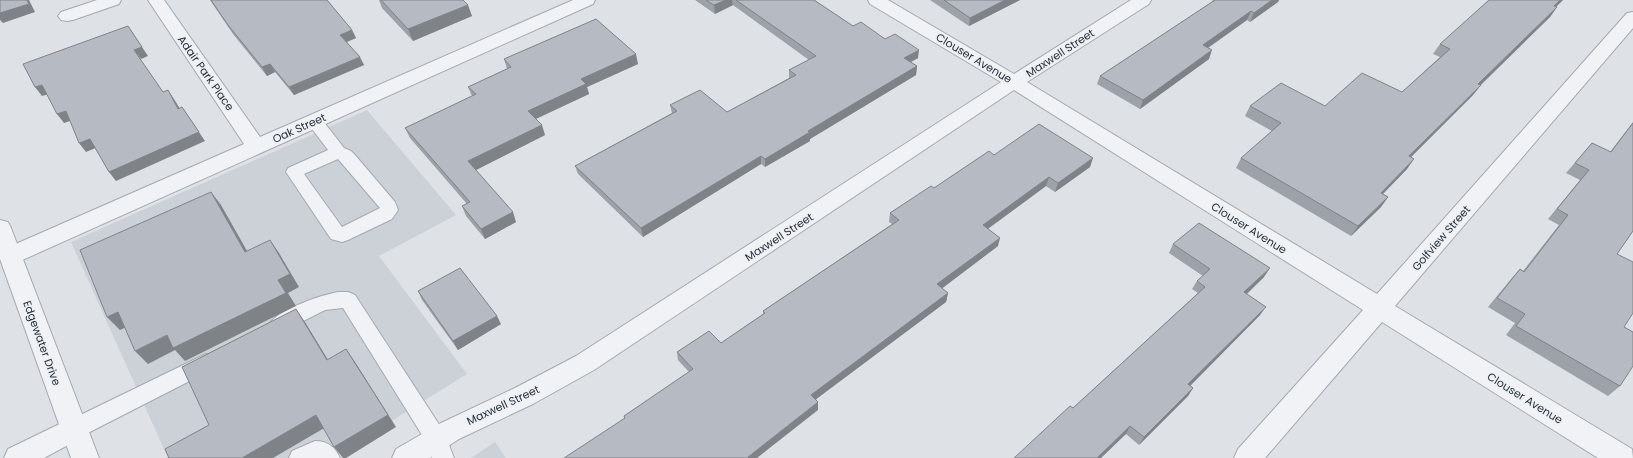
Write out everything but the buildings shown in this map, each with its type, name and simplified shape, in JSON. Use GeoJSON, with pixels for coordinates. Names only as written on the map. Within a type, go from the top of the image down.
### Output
{"type":"FeatureCollection","features":[{"type":"Feature","properties":{"kind":"street"},"geometry":{"type":"LineString","coordinates":[[67,16],[113,0]]}},
{"type":"Feature","properties":{"kind":"street","name":"Adair Park Place"},"geometry":{"type":"LineString","coordinates":[[156,0],[257,147]]}},
{"type":"Feature","properties":{"kind":"street","name":"Oak Street"},"geometry":{"type":"LineString","coordinates":[[10,256],[587,0]]}},
{"type":"Feature","properties":{"kind":"street","name":"Clouser Avenue"},"geometry":{"type":"LineString","coordinates":[[876,0],[1014,82],[1622,458]]}},
{"type":"Feature","properties":{"kind":"street","name":"Maxwell Street"},"geometry":{"type":"LineString","coordinates":[[406,458],[440,449],[450,431],[524,396],[585,364],[1014,82],[1143,0]]}},
{"type":"Feature","properties":{"kind":"street","name":"Golfview Street"},"geometry":{"type":"LineString","coordinates":[[1248,458],[1380,309],[1633,17]]}},
{"type":"Feature","properties":{"kind":"street","name":"Edgewater Drive"},"geometry":{"type":"LineString","coordinates":[[0,228],[85,458]]}},
{"type":"Feature","properties":{"kind":"street"},"geometry":{"type":"LineString","coordinates":[[18,458],[74,429]]}},
{"type":"Feature","properties":{"kind":"lane"},"geometry":{"type":"LineString","coordinates":[[314,121],[338,152],[345,155],[349,159],[389,206],[389,210],[386,214],[342,235],[337,234],[294,172],[338,152]]}},
{"type":"Feature","properties":{"kind":"lane"},"geometry":{"type":"LineString","coordinates":[[259,335],[322,303],[332,300],[348,300],[440,449]]}},
{"type":"Feature","properties":{"kind":"lane"},"geometry":{"type":"LineString","coordinates":[[74,429],[224,353]]}},
{"type":"Feature","properties":{"kind":"lane"},"geometry":{"type":"LineString","coordinates":[[302,456],[315,451],[322,451],[330,458]]}},
{"type":"Feature","properties":{"kind":"shaded area"},"geometry":{"type":"Polygon","coordinates":[[[367,110],[456,215],[379,256],[467,374],[332,458],[168,458],[71,242],[367,110]]]}},
{"type":"Feature","properties":{"kind":"shaded area"},"geometry":{"type":"Polygon","coordinates":[[[495,442],[506,458],[471,458],[495,442]]]}}]}
